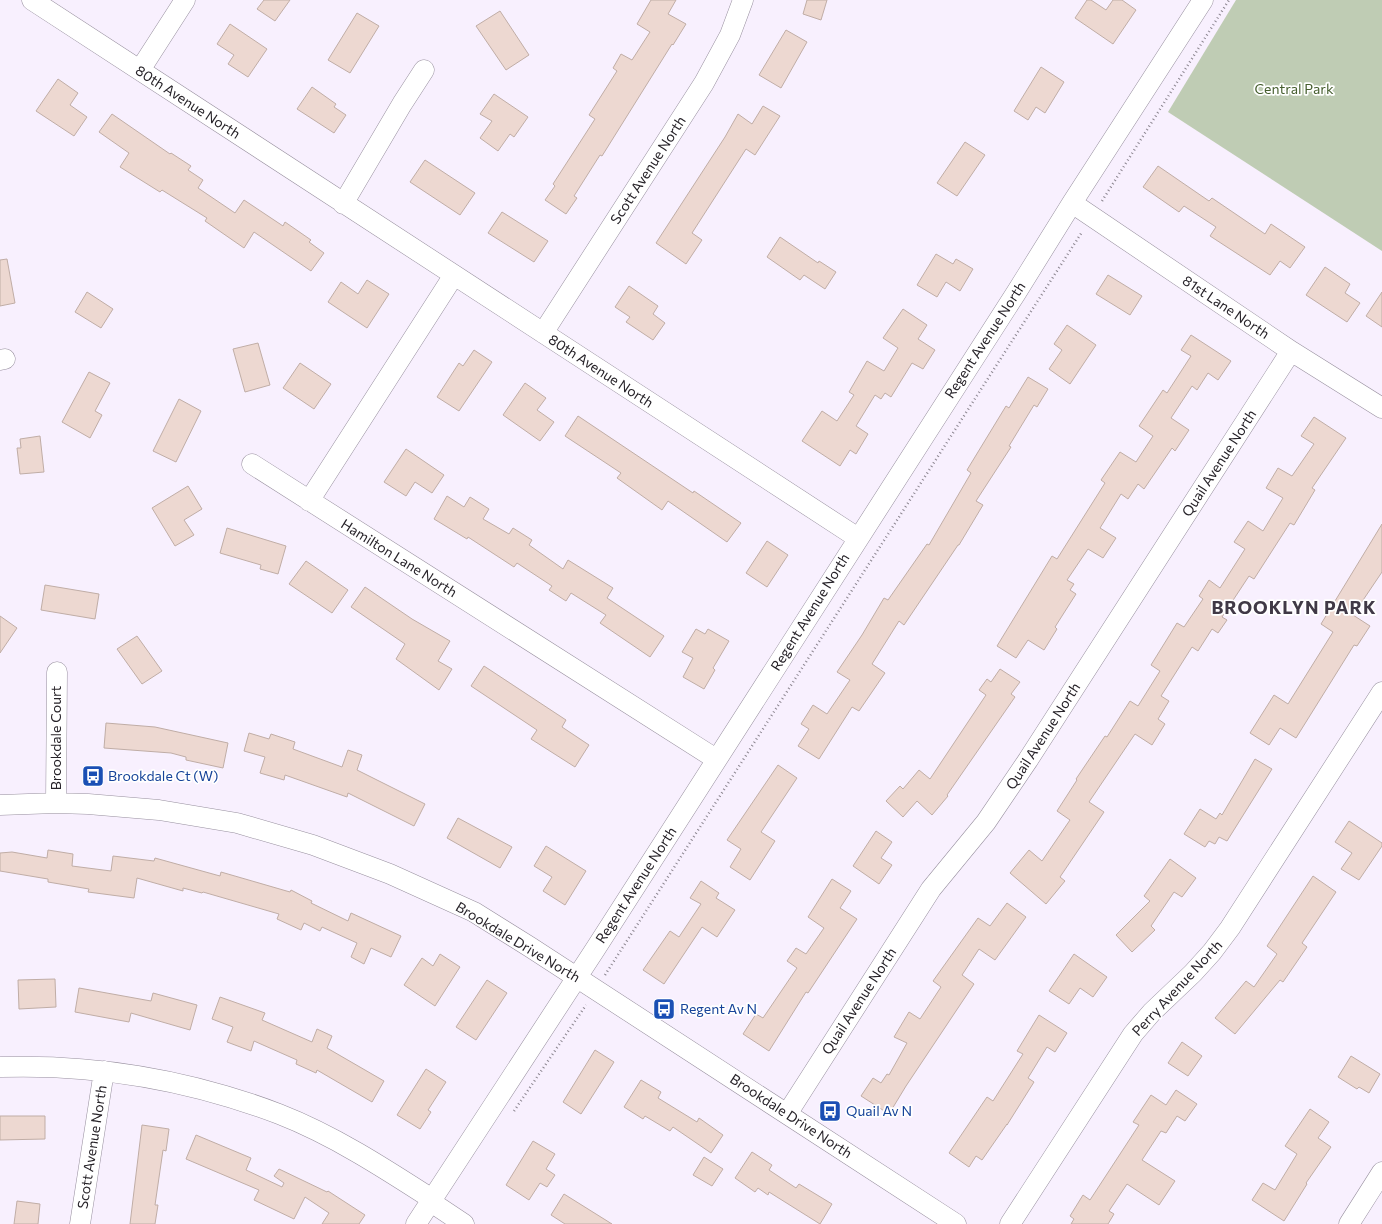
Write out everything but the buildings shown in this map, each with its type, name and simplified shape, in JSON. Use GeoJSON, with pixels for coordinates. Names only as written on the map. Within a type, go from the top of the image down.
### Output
{"type":"FeatureCollection","features":[{"type":"Feature","properties":{"kind":"street","name":"80th Avenue North"},"geometry":{"type":"LineString","coordinates":[[32,0],[343,204],[858,538]]}},
{"type":"Feature","properties":{"kind":"street"},"geometry":{"type":"LineString","coordinates":[[140,70],[185,0]]}},
{"type":"Feature","properties":{"kind":"street","name":"Scott Avenue North"},"geometry":{"type":"LineString","coordinates":[[543,333],[704,83],[730,35],[743,0]]}},
{"type":"Feature","properties":{"kind":"street","name":"Regent Avenue North"},"geometry":{"type":"LineString","coordinates":[[416,1224],[1203,0]]}},
{"type":"Feature","properties":{"kind":"street"},"geometry":{"type":"LineString","coordinates":[[343,204],[402,104],[424,70]]}},
{"type":"Feature","properties":{"kind":"street","name":"81st Lane North"},"geometry":{"type":"LineString","coordinates":[[1072,203],[1292,351],[1382,408]]}},
{"type":"Feature","properties":{"kind":"street"},"geometry":{"type":"LineString","coordinates":[[309,501],[454,275]]}},
{"type":"Feature","properties":{"kind":"street","name":"Quail Avenue North"},"geometry":{"type":"LineString","coordinates":[[787,1114],[931,889],[986,822],[1028,760],[1292,351]]}},
{"type":"Feature","properties":{"kind":"street","name":"Hamilton Lane North"},"geometry":{"type":"LineString","coordinates":[[252,464],[716,759]]}},
{"type":"Feature","properties":{"kind":"street","name":"Brookdale Court"},"geometry":{"type":"LineString","coordinates":[[56,803],[57,672]]}},
{"type":"Feature","properties":{"kind":"street","name":"Perry Avenue North"},"geometry":{"type":"LineString","coordinates":[[1010,1224],[1133,1034],[1152,1012],[1193,973],[1212,952],[1230,928],[1382,692]]}},
{"type":"Feature","properties":{"kind":"street","name":"Brookdale Drive North"},"geometry":{"type":"LineString","coordinates":[[0,805],[56,803],[88,804],[159,810],[237,823],[313,845],[390,874],[474,912],[956,1224]]}},
{"type":"Feature","properties":{"kind":"street"},"geometry":{"type":"LineString","coordinates":[[0,1067],[34,1066],[104,1071],[158,1079],[221,1095],[279,1114],[342,1144],[389,1171],[432,1199],[434,1204],[464,1224]]}},
{"type":"Feature","properties":{"kind":"street","name":"Scott Avenue North"},"geometry":{"type":"LineString","coordinates":[[80,1224],[104,1071]]}},
{"type":"Feature","properties":{"kind":"street"},"geometry":{"type":"LineString","coordinates":[[1349,1224],[1382,1172]]}},
{"type":"Feature","properties":{"kind":"path"},"geometry":{"type":"LineString","coordinates":[[1098,208],[1229,0]]}},
{"type":"Feature","properties":{"kind":"path"},"geometry":{"type":"LineString","coordinates":[[607,973],[1086,226]]}},
{"type":"Feature","properties":{"kind":"green space","name":"Central Park"},"geometry":{"type":"Polygon","coordinates":[[[1236,0],[1382,0],[1382,251],[1168,112],[1236,0]]]}},
{"type":"Feature","properties":{"kind":"place","name":"Brookdale Ct (W)"},"geometry":{"type":"Point","coordinates":[93,776]}},
{"type":"Feature","properties":{"kind":"place","name":"Regent Av N"},"geometry":{"type":"Point","coordinates":[664,1009]}},
{"type":"Feature","properties":{"kind":"place","name":"Quail Av N"},"geometry":{"type":"Point","coordinates":[830,1111]}},
{"type":"Feature","properties":{"kind":"district","name":"BROOKLYN PARK"},"geometry":{"type":"Point","coordinates":[1294,608]}}]}
